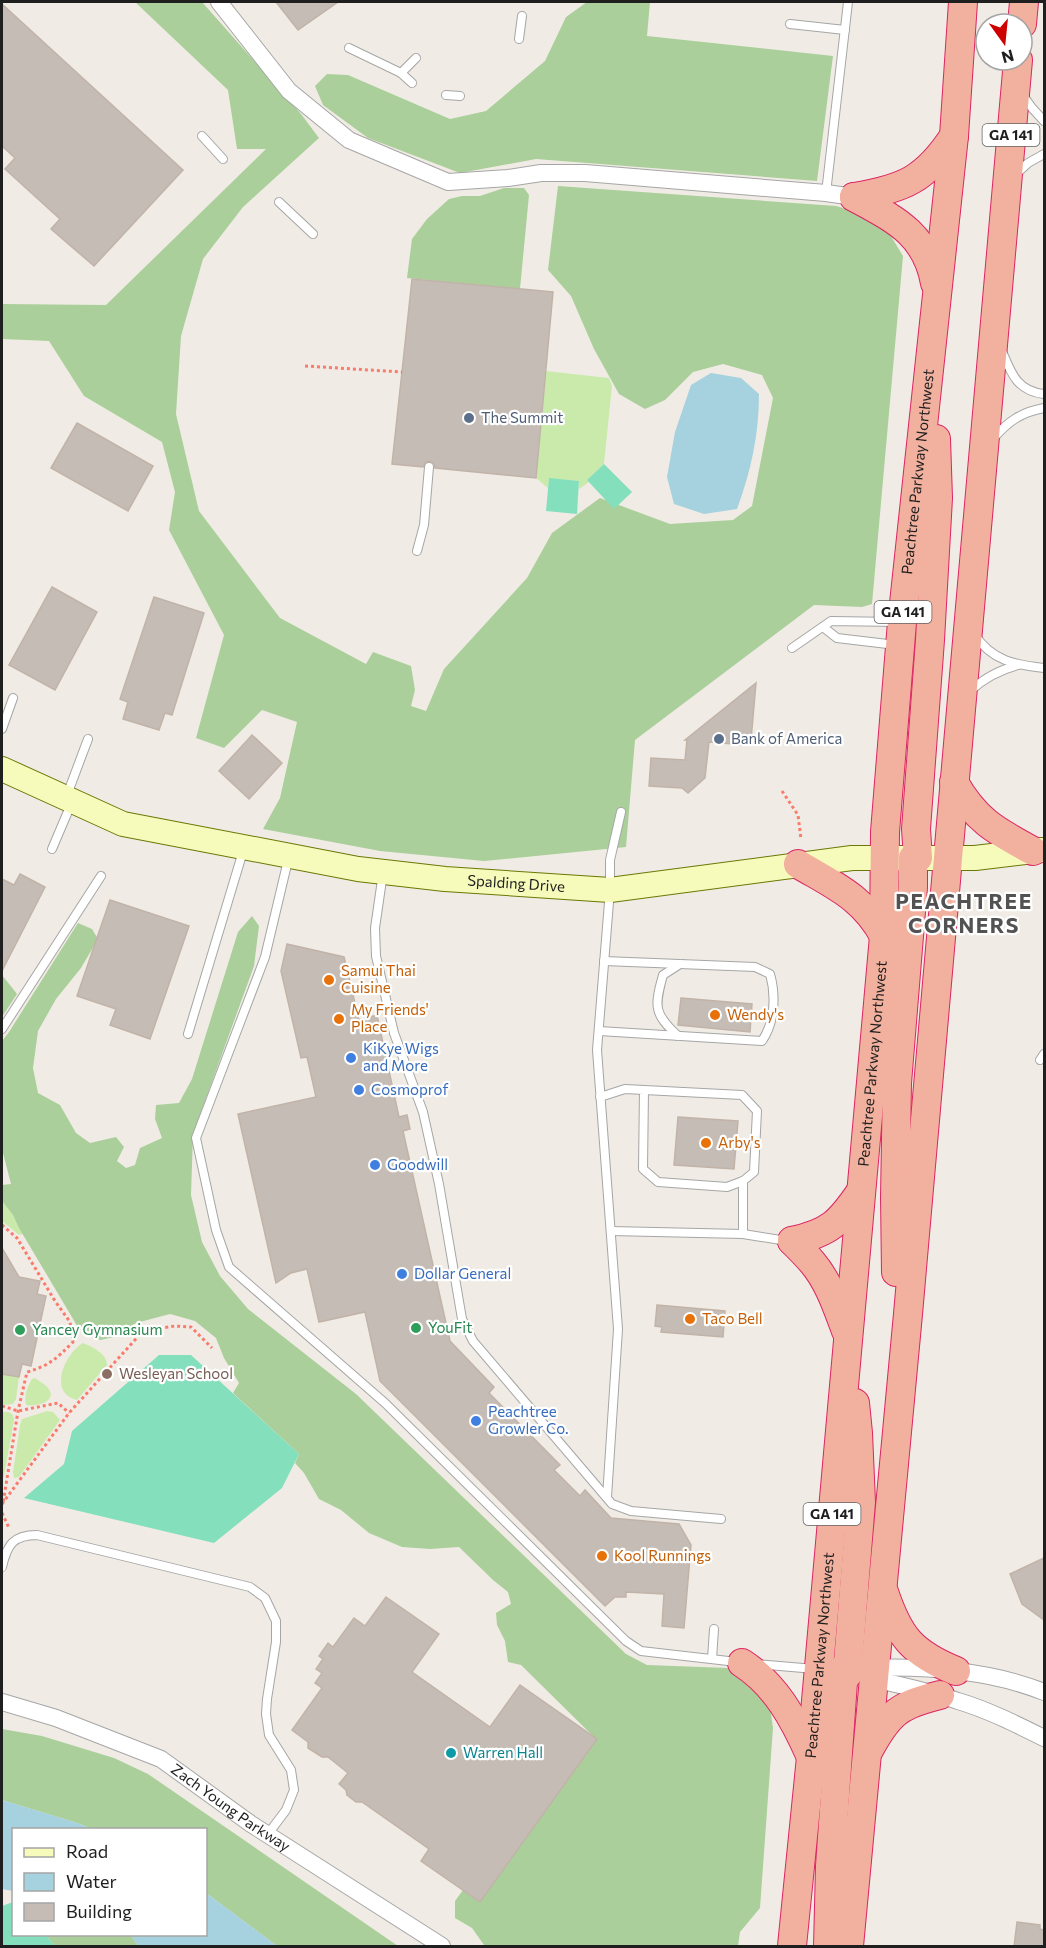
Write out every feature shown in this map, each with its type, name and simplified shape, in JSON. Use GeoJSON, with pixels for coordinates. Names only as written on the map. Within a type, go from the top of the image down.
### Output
{"type":"FeatureCollection","features":[{"type":"Feature","properties":{"kind":"highway","name":"Peachtree Parkway Northwest"},"geometry":{"type":"LineString","coordinates":[[849,1947],[867,1755],[850,1672],[847,1349],[884,936],[885,832],[902,634],[936,291],[954,136],[963,2]]}},
{"type":"Feature","properties":{"kind":"highway","name":"Peachtree Parkway Northwest"},"geometry":{"type":"LineString","coordinates":[[792,1947],[811,1757],[850,1672],[882,1586],[1017,72]]}},
{"type":"Feature","properties":{"kind":"highway"},"geometry":{"type":"LineString","coordinates":[[840,195],[882,193],[910,182],[934,163],[954,136]]}},
{"type":"Feature","properties":{"kind":"highway"},"geometry":{"type":"LineString","coordinates":[[840,195],[901,224],[918,240],[933,270],[936,291]]}},
{"type":"Feature","properties":{"kind":"highway"},"geometry":{"type":"LineString","coordinates":[[908,1314],[895,1268],[897,1083],[915,858],[938,498],[937,450],[929,365]]}},
{"type":"Feature","properties":{"kind":"highway"},"geometry":{"type":"LineString","coordinates":[[954,782],[978,817],[992,828],[1039,851]]}},
{"type":"Feature","properties":{"kind":"highway"},"geometry":{"type":"LineString","coordinates":[[800,852],[856,899],[876,921],[884,936]]}},
{"type":"Feature","properties":{"kind":"highway"},"geometry":{"type":"LineString","coordinates":[[847,1349],[838,1308],[823,1277],[813,1262],[792,1241],[821,1233],[836,1223],[861,1191]]}},
{"type":"Feature","properties":{"kind":"highway"},"geometry":{"type":"LineString","coordinates":[[882,1586],[889,1606],[907,1641],[928,1658],[956,1671]]}},
{"type":"Feature","properties":{"kind":"highway"},"geometry":{"type":"LineString","coordinates":[[742,1663],[767,1682],[790,1713],[811,1757]]}},
{"type":"Feature","properties":{"kind":"highway"},"geometry":{"type":"LineString","coordinates":[[828,1947],[830,1866],[850,1672]]}},
{"type":"Feature","properties":{"kind":"highway"},"geometry":{"type":"LineString","coordinates":[[867,1755],[881,1728],[891,1716],[914,1702],[940,1695]]}},
{"type":"Feature","properties":{"kind":"main road","name":"Spalding Drive"},"geometry":{"type":"LineString","coordinates":[[2,769],[123,824],[384,873],[445,879],[610,890],[800,852],[852,858],[975,858],[1039,851]]}},
{"type":"Feature","properties":{"kind":"street"},"geometry":{"type":"LineString","coordinates":[[219,2],[289,91],[349,140],[448,182],[541,173],[585,173],[840,195]]}},
{"type":"Feature","properties":{"kind":"street"},"geometry":{"type":"LineString","coordinates":[[850,1672],[956,1671],[1018,1683],[1044,1692]]}},
{"type":"Feature","properties":{"kind":"street"},"geometry":{"type":"LineString","coordinates":[[850,1672],[940,1695],[992,1713],[1044,1738]]}},
{"type":"Feature","properties":{"kind":"street","name":"Zach Young Parkway"},"geometry":{"type":"LineString","coordinates":[[2,1702],[56,1718],[161,1759],[268,1834],[442,1947]]}},
{"type":"Feature","properties":{"kind":"lane"},"geometry":{"type":"LineString","coordinates":[[840,195],[845,30],[848,2]]}},
{"type":"Feature","properties":{"kind":"lane"},"geometry":{"type":"LineString","coordinates":[[519,39],[522,16]]}},
{"type":"Feature","properties":{"kind":"lane"},"geometry":{"type":"LineString","coordinates":[[790,24],[845,30]]}},
{"type":"Feature","properties":{"kind":"lane"},"geometry":{"type":"LineString","coordinates":[[349,48],[401,74],[412,83]]}},
{"type":"Feature","properties":{"kind":"lane"},"geometry":{"type":"LineString","coordinates":[[401,74],[416,58]]}},
{"type":"Feature","properties":{"kind":"lane"},"geometry":{"type":"LineString","coordinates":[[1017,72],[1032,108],[1044,121]]}},
{"type":"Feature","properties":{"kind":"lane"},"geometry":{"type":"LineString","coordinates":[[446,95],[460,96]]}},
{"type":"Feature","properties":{"kind":"lane"},"geometry":{"type":"LineString","coordinates":[[202,136],[223,159]]}},
{"type":"Feature","properties":{"kind":"lane"},"geometry":{"type":"LineString","coordinates":[[1006,186],[1028,163],[1044,154]]}},
{"type":"Feature","properties":{"kind":"lane"},"geometry":{"type":"LineString","coordinates":[[279,202],[313,234]]}},
{"type":"Feature","properties":{"kind":"lane"},"geometry":{"type":"LineString","coordinates":[[994,330],[1013,378],[1024,388],[1044,394]]}},
{"type":"Feature","properties":{"kind":"lane"},"geometry":{"type":"LineString","coordinates":[[983,454],[1004,426],[1016,416],[1030,410],[1044,408]]}},
{"type":"Feature","properties":{"kind":"lane"},"geometry":{"type":"LineString","coordinates":[[417,551],[424,525],[429,467]]}},
{"type":"Feature","properties":{"kind":"lane"},"geometry":{"type":"LineString","coordinates":[[792,648],[831,621],[902,634]]}},
{"type":"Feature","properties":{"kind":"lane"},"geometry":{"type":"LineString","coordinates":[[968,621],[980,642],[996,657],[1018,665],[1044,668]]}},
{"type":"Feature","properties":{"kind":"lane"},"geometry":{"type":"LineString","coordinates":[[823,627],[837,638],[902,634]]}},
{"type":"Feature","properties":{"kind":"lane"},"geometry":{"type":"LineString","coordinates":[[961,700],[982,680],[996,672],[1018,665]]}},
{"type":"Feature","properties":{"kind":"lane"},"geometry":{"type":"LineString","coordinates":[[2,729],[13,699]]}},
{"type":"Feature","properties":{"kind":"lane"},"geometry":{"type":"LineString","coordinates":[[52,849],[88,739]]}},
{"type":"Feature","properties":{"kind":"lane"},"geometry":{"type":"LineString","coordinates":[[607,1497],[618,1329],[597,1073],[598,1031],[610,890],[610,860],[621,812]]}},
{"type":"Feature","properties":{"kind":"lane"},"geometry":{"type":"LineString","coordinates":[[188,1034],[244,848]]}},
{"type":"Feature","properties":{"kind":"lane"},"geometry":{"type":"LineString","coordinates":[[290,856],[265,957],[196,1138],[216,1230],[230,1267],[385,1403],[626,1641],[641,1651],[742,1663],[850,1672]]}},
{"type":"Feature","properties":{"kind":"lane"},"geometry":{"type":"LineString","coordinates":[[384,873],[375,928],[376,956],[394,1033],[423,1112],[439,1184],[462,1319],[472,1341],[612,1503],[631,1511],[721,1519]]}},
{"type":"Feature","properties":{"kind":"lane"},"geometry":{"type":"LineString","coordinates":[[2,1029],[101,876]]}},
{"type":"Feature","properties":{"kind":"lane"},"geometry":{"type":"LineString","coordinates":[[598,1031],[762,1041],[770,1030],[775,991],[770,974],[755,967],[604,961]]}},
{"type":"Feature","properties":{"kind":"lane"},"geometry":{"type":"LineString","coordinates":[[678,1036],[662,1021],[657,1009],[657,994],[663,975],[680,964]]}},
{"type":"Feature","properties":{"kind":"lane"},"geometry":{"type":"LineString","coordinates":[[600,1097],[625,1089],[742,1095],[757,1111],[754,1172],[743,1181],[727,1187],[658,1182],[643,1169],[644,1090]]}},
{"type":"Feature","properties":{"kind":"lane"},"geometry":{"type":"LineString","coordinates":[[743,1181],[743,1234]]}},
{"type":"Feature","properties":{"kind":"lane"},"geometry":{"type":"LineString","coordinates":[[611,1231],[743,1234],[792,1241]]}},
{"type":"Feature","properties":{"kind":"lane"},"geometry":{"type":"LineString","coordinates":[[2,1567],[9,1544],[24,1535],[37,1535],[249,1587],[265,1598],[276,1621],[276,1642],[266,1714],[269,1735],[291,1770],[294,1790],[286,1810],[268,1834]]}},
{"type":"Feature","properties":{"kind":"lane"},"geometry":{"type":"LineString","coordinates":[[712,1659],[714,1629]]}},
{"type":"Feature","properties":{"kind":"path"},"geometry":{"type":"LineString","coordinates":[[304,366],[402,372]]}},
{"type":"Feature","properties":{"kind":"path"},"geometry":{"type":"LineString","coordinates":[[782,791],[798,814],[800,852]]}},
{"type":"Feature","properties":{"kind":"path"},"geometry":{"type":"LineString","coordinates":[[2,1225],[17,1238],[70,1322],[73,1342],[44,1368],[27,1372],[2,1504]]}},
{"type":"Feature","properties":{"kind":"path"},"geometry":{"type":"LineString","coordinates":[[2,1504],[69,1413],[143,1331],[175,1326],[191,1327],[212,1348]]}},
{"type":"Feature","properties":{"kind":"path"},"geometry":{"type":"LineString","coordinates":[[2,1406],[18,1411],[58,1403],[69,1413]]}},
{"type":"Feature","properties":{"kind":"green space"},"geometry":{"type":"Polygon","coordinates":[[[135,2],[202,2],[301,114],[319,138],[243,207],[203,259],[181,336],[176,414],[199,511],[280,618],[366,664],[373,652],[411,666],[415,690],[411,706],[426,711],[444,669],[527,578],[552,533],[600,498],[670,524],[733,520],[752,506],[773,398],[762,375],[723,364],[693,372],[665,400],[645,409],[619,394],[594,349],[571,296],[548,270],[558,186],[836,206],[880,218],[903,256],[872,604],[862,607],[814,605],[635,740],[626,847],[484,861],[380,851],[263,829],[280,798],[297,722],[262,710],[224,748],[196,738],[224,635],[169,530],[175,492],[162,442],[84,396],[49,341],[2,339],[2,304],[106,305],[266,149],[237,149],[228,90],[135,2]]]}},
{"type":"Feature","properties":{"kind":"green space"},"geometry":{"type":"Polygon","coordinates":[[[587,2],[650,2],[647,36],[833,56],[817,181],[536,159],[460,173],[368,138],[323,105],[315,86],[327,74],[348,75],[450,119],[486,111],[545,61],[566,17],[587,2]]]}},
{"type":"Feature","properties":{"kind":"green space"},"geometry":{"type":"Polygon","coordinates":[[[504,188],[524,188],[529,195],[520,289],[407,278],[412,239],[427,219],[449,199],[480,196],[504,188]]]}},
{"type":"Feature","properties":{"kind":"green space"},"geometry":{"type":"Polygon","coordinates":[[[546,371],[609,378],[612,386],[604,464],[587,480],[589,482],[579,489],[579,481],[549,479],[548,488],[536,478],[546,371]]]}},
{"type":"Feature","properties":{"kind":"green space"},"geometry":{"type":"Polygon","coordinates":[[[604,464],[632,492],[614,509],[587,480],[604,464]]]}},
{"type":"Feature","properties":{"kind":"green space"},"geometry":{"type":"Polygon","coordinates":[[[549,478],[579,481],[577,514],[546,511],[549,478]]]}},
{"type":"Feature","properties":{"kind":"green space"},"geometry":{"type":"Polygon","coordinates":[[[252,916],[259,926],[254,966],[193,1134],[191,1195],[202,1242],[220,1276],[248,1309],[356,1394],[626,1654],[647,1665],[728,1668],[770,1706],[773,1728],[760,1908],[740,1932],[738,1946],[487,1946],[472,1928],[455,1918],[455,1901],[463,1890],[480,1902],[596,1739],[521,1665],[508,1662],[505,1641],[497,1625],[496,1613],[511,1604],[508,1592],[459,1547],[430,1549],[402,1547],[369,1533],[341,1510],[319,1499],[304,1473],[295,1463],[299,1454],[233,1393],[239,1383],[224,1358],[216,1338],[195,1321],[170,1314],[136,1323],[114,1337],[100,1340],[79,1329],[13,1215],[2,1201],[2,1185],[11,1184],[2,1149],[2,1041],[78,923],[92,929],[98,939],[81,968],[56,999],[38,1031],[33,1068],[38,1093],[60,1105],[76,1133],[90,1143],[116,1137],[124,1147],[117,1161],[126,1168],[135,1165],[140,1148],[162,1138],[155,1119],[156,1105],[179,1103],[192,1079],[238,932],[252,916]]]}},
{"type":"Feature","properties":{"kind":"green space"},"geometry":{"type":"Polygon","coordinates":[[[2,975],[17,994],[2,1017],[2,975]]]}},
{"type":"Feature","properties":{"kind":"green space"},"geometry":{"type":"Polygon","coordinates":[[[2,1201],[23,1234],[19,1235],[2,1221],[2,1201]]]}},
{"type":"Feature","properties":{"kind":"green space"},"geometry":{"type":"Polygon","coordinates":[[[83,1343],[102,1354],[107,1365],[77,1400],[68,1396],[61,1382],[65,1364],[70,1355],[83,1343]]]}},
{"type":"Feature","properties":{"kind":"green space"},"geometry":{"type":"Polygon","coordinates":[[[159,1355],[191,1355],[299,1454],[282,1488],[214,1543],[24,1498],[64,1464],[72,1431],[159,1355]]]}},
{"type":"Feature","properties":{"kind":"green space"},"geometry":{"type":"Polygon","coordinates":[[[2,1374],[19,1377],[16,1399],[13,1404],[2,1405],[2,1374]]]}},
{"type":"Feature","properties":{"kind":"green space"},"geometry":{"type":"Polygon","coordinates":[[[35,1378],[48,1388],[51,1393],[50,1397],[44,1403],[26,1405],[27,1388],[35,1378]]]}},
{"type":"Feature","properties":{"kind":"green space"},"geometry":{"type":"Polygon","coordinates":[[[47,1411],[53,1412],[60,1420],[19,1477],[14,1478],[22,1419],[47,1411]]]}},
{"type":"Feature","properties":{"kind":"green space"},"geometry":{"type":"Polygon","coordinates":[[[2,1412],[9,1412],[13,1415],[14,1420],[2,1481],[2,1412]]]}},
{"type":"Feature","properties":{"kind":"green space"},"geometry":{"type":"Polygon","coordinates":[[[2,1729],[42,1736],[114,1758],[148,1774],[398,1946],[277,1946],[207,1894],[207,1828],[90,1828],[2,1800],[2,1729]]]}},
{"type":"Feature","properties":{"kind":"green space"},"geometry":{"type":"Polygon","coordinates":[[[12,1902],[12,1936],[47,1936],[55,1946],[2,1946],[2,1906],[12,1902]]]}},
{"type":"Feature","properties":{"kind":"green space"},"geometry":{"type":"Polygon","coordinates":[[[47,1936],[132,1936],[138,1946],[55,1946],[47,1936]]]}},
{"type":"Feature","properties":{"kind":"water"},"geometry":{"type":"Polygon","coordinates":[[[711,373],[741,378],[759,394],[759,409],[753,452],[737,509],[704,514],[674,504],[667,477],[675,432],[691,385],[711,373]]]}},
{"type":"Feature","properties":{"kind":"water"},"geometry":{"type":"Polygon","coordinates":[[[2,1800],[90,1828],[12,1828],[12,1891],[2,1889],[2,1800]]]}},
{"type":"Feature","properties":{"kind":"water"},"geometry":{"type":"Polygon","coordinates":[[[207,1894],[277,1946],[138,1946],[132,1936],[207,1936],[207,1894]]]}},
{"type":"Feature","properties":{"kind":"building"},"geometry":{"type":"Polygon","coordinates":[[[276,2],[338,2],[298,30],[276,2]]]}},
{"type":"Feature","properties":{"kind":"building"},"geometry":{"type":"Polygon","coordinates":[[[2,4],[183,170],[94,266],[51,229],[60,219],[5,169],[15,158],[2,146],[2,4]]]}},
{"type":"Feature","properties":{"kind":"building","name":"The Summit"},"geometry":{"type":"Polygon","coordinates":[[[412,279],[553,292],[536,478],[435,468],[430,461],[426,462],[423,467],[392,464],[412,279]]]}},
{"type":"Feature","properties":{"kind":"building"},"geometry":{"type":"Polygon","coordinates":[[[77,423],[153,466],[128,511],[51,468],[77,423]]]}},
{"type":"Feature","properties":{"kind":"building"},"geometry":{"type":"Polygon","coordinates":[[[52,587],[97,612],[55,690],[9,665],[52,587]]]}},
{"type":"Feature","properties":{"kind":"building"},"geometry":{"type":"Polygon","coordinates":[[[154,597],[204,613],[172,715],[165,713],[159,730],[123,719],[128,702],[120,699],[154,597]]]}},
{"type":"Feature","properties":{"kind":"building","name":"Bank of America"},"geometry":{"type":"Polygon","coordinates":[[[756,683],[749,743],[745,745],[709,742],[705,778],[688,793],[682,788],[649,786],[651,758],[685,760],[687,740],[685,740],[756,683]]]}},
{"type":"Feature","properties":{"kind":"building"},"geometry":{"type":"Polygon","coordinates":[[[252,735],[282,763],[249,799],[219,771],[252,735]]]}},
{"type":"Feature","properties":{"kind":"building"},"geometry":{"type":"Polygon","coordinates":[[[20,874],[45,887],[2,971],[2,879],[14,885],[20,874]]]}},
{"type":"Feature","properties":{"kind":"building"},"geometry":{"type":"Polygon","coordinates":[[[110,900],[189,926],[150,1039],[110,1025],[116,1009],[77,996],[110,900]]]}},
{"type":"Feature","properties":{"kind":"building"},"geometry":{"type":"Polygon","coordinates":[[[287,944],[344,957],[359,1020],[377,1015],[399,1117],[407,1115],[410,1129],[403,1131],[450,1341],[494,1387],[489,1393],[560,1465],[554,1470],[580,1496],[585,1490],[611,1518],[679,1524],[691,1545],[684,1628],[662,1626],[664,1594],[626,1592],[626,1597],[615,1597],[605,1606],[380,1381],[365,1312],[319,1322],[307,1269],[291,1273],[276,1283],[238,1114],[316,1097],[307,1057],[301,1058],[281,971],[287,944]]]}},
{"type":"Feature","properties":{"kind":"building","name":"Wendy's"},"geometry":{"type":"Polygon","coordinates":[[[681,998],[752,1004],[750,1032],[678,1025],[681,998]]]}},
{"type":"Feature","properties":{"kind":"building","name":"Arby's"},"geometry":{"type":"Polygon","coordinates":[[[678,1117],[738,1121],[734,1169],[674,1165],[678,1117]]]}},
{"type":"Feature","properties":{"kind":"building","name":"Yancey Gymnasium"},"geometry":{"type":"Polygon","coordinates":[[[2,1248],[19,1277],[40,1281],[37,1294],[46,1296],[31,1366],[22,1364],[19,1377],[2,1374],[2,1248]]]}},
{"type":"Feature","properties":{"kind":"building","name":"Taco Bell"},"geometry":{"type":"Polygon","coordinates":[[[657,1305],[725,1311],[723,1337],[661,1332],[662,1327],[655,1326],[657,1305]]]}},
{"type":"Feature","properties":{"kind":"building"},"geometry":{"type":"Polygon","coordinates":[[[1044,1558],[1044,1620],[1022,1604],[1010,1574],[1044,1558]]]}},
{"type":"Feature","properties":{"kind":"building","name":"Warren Hall"},"geometry":{"type":"Polygon","coordinates":[[[386,1597],[439,1634],[412,1672],[490,1727],[520,1685],[597,1739],[480,1902],[421,1861],[429,1849],[362,1802],[356,1802],[347,1795],[346,1790],[339,1784],[348,1773],[328,1757],[322,1757],[308,1748],[308,1742],[292,1730],[322,1688],[315,1683],[322,1673],[316,1669],[323,1659],[319,1656],[328,1643],[333,1647],[354,1618],[365,1626],[386,1597]]]}},
{"type":"Feature","properties":{"kind":"building"},"geometry":{"type":"Polygon","coordinates":[[[1017,1922],[1040,1925],[1040,1929],[1044,1930],[1044,1947],[1014,1947],[1017,1922]]]}},
{"type":"Feature","properties":{"kind":"place","name":"The Summit"},"geometry":{"type":"Point","coordinates":[469,418]}},
{"type":"Feature","properties":{"kind":"place","name":"Bank of America"},"geometry":{"type":"Point","coordinates":[719,739]}},
{"type":"Feature","properties":{"kind":"place","name":"Samui Thai Cuisine"},"geometry":{"type":"Point","coordinates":[329,980]}},
{"type":"Feature","properties":{"kind":"place","name":"Wendy's"},"geometry":{"type":"Point","coordinates":[715,1015]}},
{"type":"Feature","properties":{"kind":"place","name":"My Friends' Place"},"geometry":{"type":"Point","coordinates":[339,1019]}},
{"type":"Feature","properties":{"kind":"place","name":"KiKye Wigs and More"},"geometry":{"type":"Point","coordinates":[351,1058]}},
{"type":"Feature","properties":{"kind":"place","name":"Cosmoprof"},"geometry":{"type":"Point","coordinates":[359,1090]}},
{"type":"Feature","properties":{"kind":"place","name":"Arby's"},"geometry":{"type":"Point","coordinates":[706,1143]}},
{"type":"Feature","properties":{"kind":"place","name":"Goodwill"},"geometry":{"type":"Point","coordinates":[375,1165]}},
{"type":"Feature","properties":{"kind":"place","name":"Dollar General"},"geometry":{"type":"Point","coordinates":[402,1274]}},
{"type":"Feature","properties":{"kind":"place","name":"Taco Bell"},"geometry":{"type":"Point","coordinates":[690,1319]}},
{"type":"Feature","properties":{"kind":"place","name":"YouFit"},"geometry":{"type":"Point","coordinates":[416,1328]}},
{"type":"Feature","properties":{"kind":"place","name":"Yancey Gymnasium"},"geometry":{"type":"Point","coordinates":[20,1330]}},
{"type":"Feature","properties":{"kind":"place","name":"Wesleyan School"},"geometry":{"type":"Point","coordinates":[107,1374]}},
{"type":"Feature","properties":{"kind":"place","name":"Peachtree Growler Co."},"geometry":{"type":"Point","coordinates":[476,1421]}},
{"type":"Feature","properties":{"kind":"place","name":"Kool Runnings"},"geometry":{"type":"Point","coordinates":[602,1556]}},
{"type":"Feature","properties":{"kind":"place","name":"Warren Hall"},"geometry":{"type":"Point","coordinates":[451,1753]}},
{"type":"Feature","properties":{"kind":"district","name":"PEACHTREE CORNERS"},"geometry":{"type":"Point","coordinates":[964,914]}}]}
